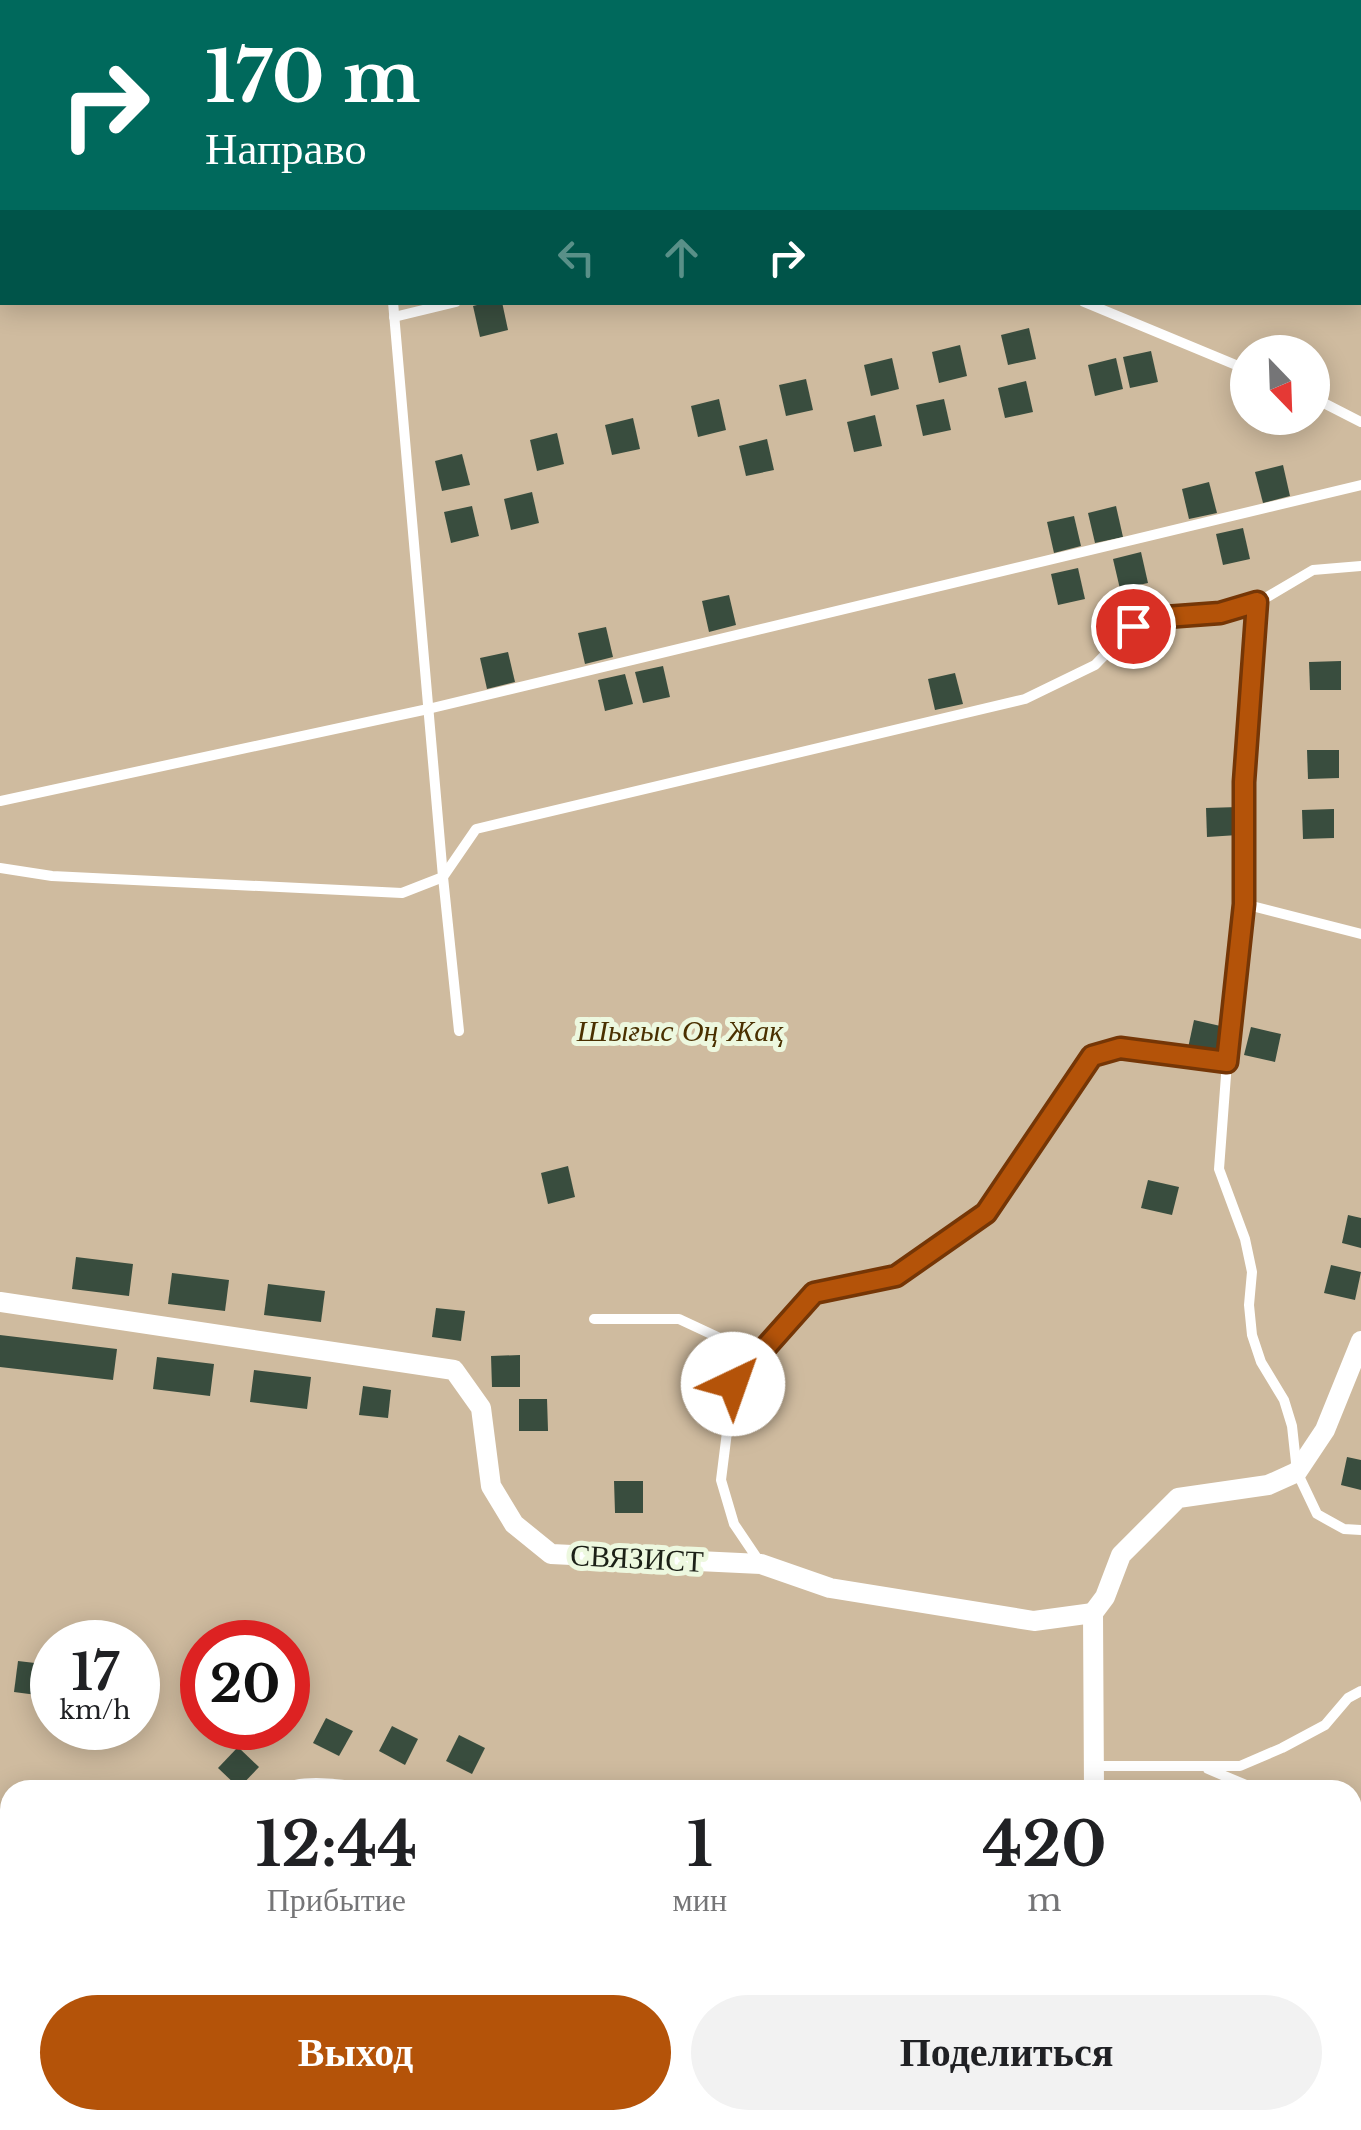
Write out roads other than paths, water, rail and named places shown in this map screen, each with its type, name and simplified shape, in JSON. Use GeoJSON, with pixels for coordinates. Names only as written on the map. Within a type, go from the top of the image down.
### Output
{"type":"FeatureCollection","features":[{"type":"Feature","properties":{"kind":"street","name":"СВЯЗИСТ"},"geometry":{"type":"LineString","coordinates":[[0,1302],[454,1370],[481,1408],[491,1486],[514,1524],[550,1554],[761,1564],[830,1588],[1034,1622],[1093,1613]]}},
{"type":"Feature","properties":{"kind":"street"},"geometry":{"type":"LineString","coordinates":[[1094,1780],[1093,1613],[1105,1597],[1121,1556],[1178,1498],[1268,1484],[1297,1472],[1325,1430],[1361,1342]]}},
{"type":"Feature","properties":{"kind":"lane"},"geometry":{"type":"LineString","coordinates":[[392,305],[459,1031]]}},
{"type":"Feature","properties":{"kind":"lane"},"geometry":{"type":"LineString","coordinates":[[394,317],[444,305]]}},
{"type":"Feature","properties":{"kind":"lane"},"geometry":{"type":"LineString","coordinates":[[1091,305],[1230,363]]}},
{"type":"Feature","properties":{"kind":"lane"},"geometry":{"type":"LineString","coordinates":[[1330,406],[1361,422]]}},
{"type":"Feature","properties":{"kind":"lane"},"geometry":{"type":"LineString","coordinates":[[0,801],[428,710],[1361,485]]}},
{"type":"Feature","properties":{"kind":"lane"},"geometry":{"type":"LineString","coordinates":[[0,868],[52,876],[402,893],[443,877],[476,830],[1025,698],[1095,665],[1133,626],[1152,618],[1220,613],[1257,602],[1313,570],[1361,566]]}},
{"type":"Feature","properties":{"kind":"lane"},"geometry":{"type":"LineString","coordinates":[[1257,602],[1244,782],[1244,904],[1219,1169],[1245,1239],[1252,1272],[1252,1335],[1261,1362],[1284,1400],[1292,1426],[1297,1472],[1317,1514],[1344,1528],[1361,1530]]}},
{"type":"Feature","properties":{"kind":"lane"},"geometry":{"type":"LineString","coordinates":[[1244,904],[1361,934]]}},
{"type":"Feature","properties":{"kind":"lane"},"geometry":{"type":"LineString","coordinates":[[733,1384],[814,1293],[896,1276],[986,1213],[1092,1056],[1120,1048],[1227,1062]]}},
{"type":"Feature","properties":{"kind":"lane"},"geometry":{"type":"LineString","coordinates":[[594,1319],[679,1319],[724,1340],[733,1384],[721,1480],[734,1524],[761,1564]]}},
{"type":"Feature","properties":{"kind":"lane"},"geometry":{"type":"LineString","coordinates":[[1093,1766],[1240,1766],[1325,1725],[1348,1698],[1361,1692]]}},
{"type":"Feature","properties":{"kind":"lane"},"geometry":{"type":"LineString","coordinates":[[1200,1766],[1234,1780]]}},
{"type":"Feature","properties":{"kind":"park label","name":"Шығыс Оң Жақ"},"geometry":{"type":"Point","coordinates":[680,1030]}}]}
